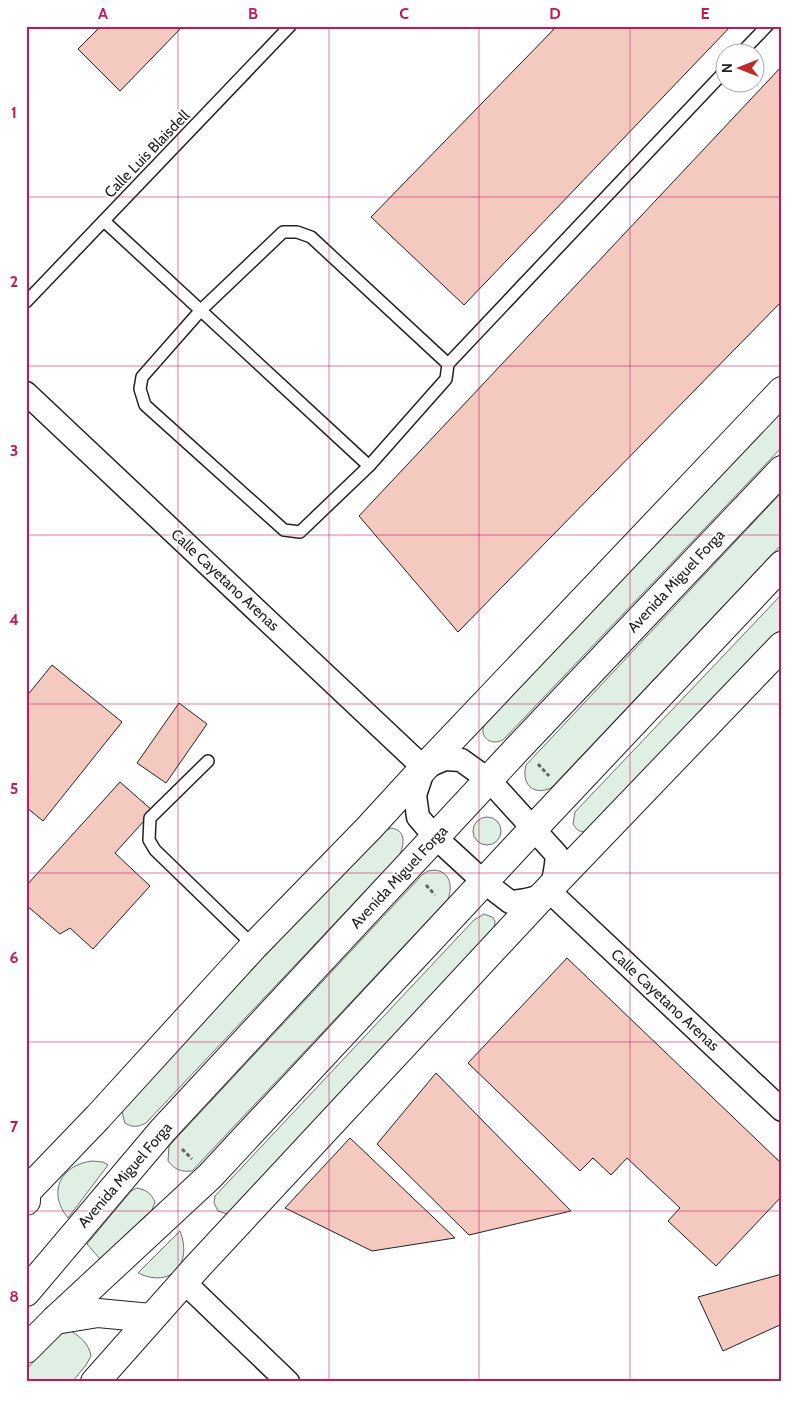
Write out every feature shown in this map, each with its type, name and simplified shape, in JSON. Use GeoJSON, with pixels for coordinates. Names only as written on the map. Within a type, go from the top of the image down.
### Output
{"type":"FeatureCollection","features":[{"type":"Feature","properties":{"kind":"main road"},"geometry":{"type":"LineString","coordinates":[[26,1201],[26,1191],[98,1117],[254,946],[369,828],[782,391]]}},
{"type":"Feature","properties":{"kind":"main road","name":"Avenida Miguel Forga"},"geometry":{"type":"LineString","coordinates":[[26,1292],[141,1154],[489,780],[782,470]]}},
{"type":"Feature","properties":{"kind":"main road"},"geometry":{"type":"LineString","coordinates":[[26,1349],[210,1176],[782,565]]}},
{"type":"Feature","properties":{"kind":"main road"},"geometry":{"type":"LineString","coordinates":[[95,1382],[184,1282],[548,890],[782,646]]}},
{"type":"Feature","properties":{"kind":"main road"},"geometry":{"type":"LineString","coordinates":[[55,1320],[98,1313],[151,1318]]}},
{"type":"Feature","properties":{"kind":"street","name":"Calle Cayetano Arenas"},"geometry":{"type":"LineString","coordinates":[[26,392],[424,768]]}},
{"type":"Feature","properties":{"kind":"street"},"geometry":{"type":"LineString","coordinates":[[445,759],[461,760],[489,780],[557,855],[556,871],[548,890],[528,901],[510,902],[484,882],[436,837],[418,817],[415,795],[424,768],[445,759]]}},
{"type":"Feature","properties":{"kind":"street","name":"Calle Cayetano Arenas"},"geometry":{"type":"LineString","coordinates":[[548,890],[782,1110]]}},
{"type":"Feature","properties":{"kind":"street"},"geometry":{"type":"LineString","coordinates":[[184,1282],[288,1382]]}},
{"type":"Feature","properties":{"kind":"lane","name":"Calle Luis Blaisdell"},"geometry":{"type":"LineString","coordinates":[[26,302],[290,26]]}},
{"type":"Feature","properties":{"kind":"lane"},"geometry":{"type":"LineString","coordinates":[[752,42],[767,26]]}},
{"type":"Feature","properties":{"kind":"lane"},"geometry":{"type":"LineString","coordinates":[[448,364],[311,237],[297,232],[283,232],[201,310],[142,377],[140,389],[145,405],[284,530],[300,532],[369,466],[446,379],[448,364],[716,81]]}},
{"type":"Feature","properties":{"kind":"lane"},"geometry":{"type":"LineString","coordinates":[[104,221],[369,466]]}},
{"type":"Feature","properties":{"kind":"lane"},"geometry":{"type":"LineString","coordinates":[[208,761],[150,818],[149,840],[155,850],[254,946]]}},
{"type":"Feature","properties":{"kind":"path"},"geometry":{"type":"LineString","coordinates":[[532,758],[555,781]]}},
{"type":"Feature","properties":{"kind":"path"},"geometry":{"type":"LineString","coordinates":[[420,880],[438,898]]}},
{"type":"Feature","properties":{"kind":"path"},"geometry":{"type":"LineString","coordinates":[[179,1146],[193,1159]]}},
{"type":"Feature","properties":{"kind":"green space"},"geometry":{"type":"Polygon","coordinates":[[[782,408],[782,447],[504,739],[495,742],[489,741],[484,736],[483,731],[487,720],[782,408]]]}},
{"type":"Feature","properties":{"kind":"green space"},"geometry":{"type":"Polygon","coordinates":[[[782,492],[782,544],[551,788],[539,790],[530,787],[525,778],[526,765],[782,492]]]}},
{"type":"Feature","properties":{"kind":"green space"},"geometry":{"type":"Polygon","coordinates":[[[782,594],[782,628],[589,831],[581,832],[578,830],[573,824],[575,812],[782,594]]]}},
{"type":"Feature","properties":{"kind":"green space"},"geometry":{"type":"Polygon","coordinates":[[[487,817],[497,821],[501,831],[497,841],[487,845],[477,841],[473,831],[477,821],[487,817]]]}},
{"type":"Feature","properties":{"kind":"green space"},"geometry":{"type":"Polygon","coordinates":[[[391,828],[399,831],[403,837],[400,854],[146,1123],[131,1126],[125,1123],[122,1112],[125,1104],[381,833],[391,828]]]}},
{"type":"Feature","properties":{"kind":"green space"},"geometry":{"type":"Polygon","coordinates":[[[428,871],[440,871],[449,880],[448,899],[192,1171],[181,1171],[173,1166],[168,1161],[169,1146],[422,875],[428,871]]]}},
{"type":"Feature","properties":{"kind":"green space"},"geometry":{"type":"Polygon","coordinates":[[[484,914],[492,917],[495,921],[494,931],[231,1213],[227,1214],[218,1211],[214,1203],[215,1196],[474,920],[484,914]]]}},
{"type":"Feature","properties":{"kind":"green space"},"geometry":{"type":"Polygon","coordinates":[[[92,1161],[103,1162],[108,1165],[68,1218],[58,1199],[60,1182],[72,1168],[92,1161]]]}},
{"type":"Feature","properties":{"kind":"green space"},"geometry":{"type":"Polygon","coordinates":[[[137,1188],[146,1191],[152,1196],[155,1202],[152,1210],[100,1259],[87,1244],[131,1191],[137,1188]]]}},
{"type":"Feature","properties":{"kind":"green space"},"geometry":{"type":"Polygon","coordinates":[[[180,1231],[184,1254],[176,1270],[160,1278],[138,1273],[180,1231]]]}},
{"type":"Feature","properties":{"kind":"green space"},"geometry":{"type":"Polygon","coordinates":[[[69,1330],[83,1341],[91,1356],[72,1382],[26,1382],[26,1370],[56,1337],[69,1330]]]}},
{"type":"Feature","properties":{"kind":"building"},"geometry":{"type":"Polygon","coordinates":[[[101,26],[183,26],[120,91],[78,49],[101,26]]]}},
{"type":"Feature","properties":{"kind":"building"},"geometry":{"type":"Polygon","coordinates":[[[557,26],[731,26],[464,305],[371,217],[557,26]]]}},
{"type":"Feature","properties":{"kind":"building"},"geometry":{"type":"Polygon","coordinates":[[[782,66],[782,301],[458,632],[359,516],[758,92],[766,92],[766,83],[782,66]]]}},
{"type":"Feature","properties":{"kind":"building"},"geometry":{"type":"Polygon","coordinates":[[[52,665],[122,722],[43,821],[26,807],[26,697],[52,665]]]}},
{"type":"Feature","properties":{"kind":"building"},"geometry":{"type":"Polygon","coordinates":[[[179,703],[207,724],[166,783],[137,763],[179,703]]]}},
{"type":"Feature","properties":{"kind":"building"},"geometry":{"type":"Polygon","coordinates":[[[120,782],[153,811],[115,853],[150,886],[93,949],[70,928],[60,934],[26,905],[26,886],[120,782]]]}},
{"type":"Feature","properties":{"kind":"building"},"geometry":{"type":"Polygon","coordinates":[[[567,958],[782,1164],[782,1196],[716,1266],[668,1221],[680,1208],[627,1158],[611,1175],[593,1158],[580,1171],[468,1063],[567,958]]]}},
{"type":"Feature","properties":{"kind":"building"},"geometry":{"type":"Polygon","coordinates":[[[436,1073],[571,1211],[469,1235],[377,1144],[436,1073]]]}},
{"type":"Feature","properties":{"kind":"building"},"geometry":{"type":"Polygon","coordinates":[[[350,1138],[455,1238],[372,1251],[285,1208],[350,1138]]]}},
{"type":"Feature","properties":{"kind":"building"},"geometry":{"type":"Polygon","coordinates":[[[782,1274],[782,1324],[723,1351],[698,1297],[782,1274]]]}}]}
